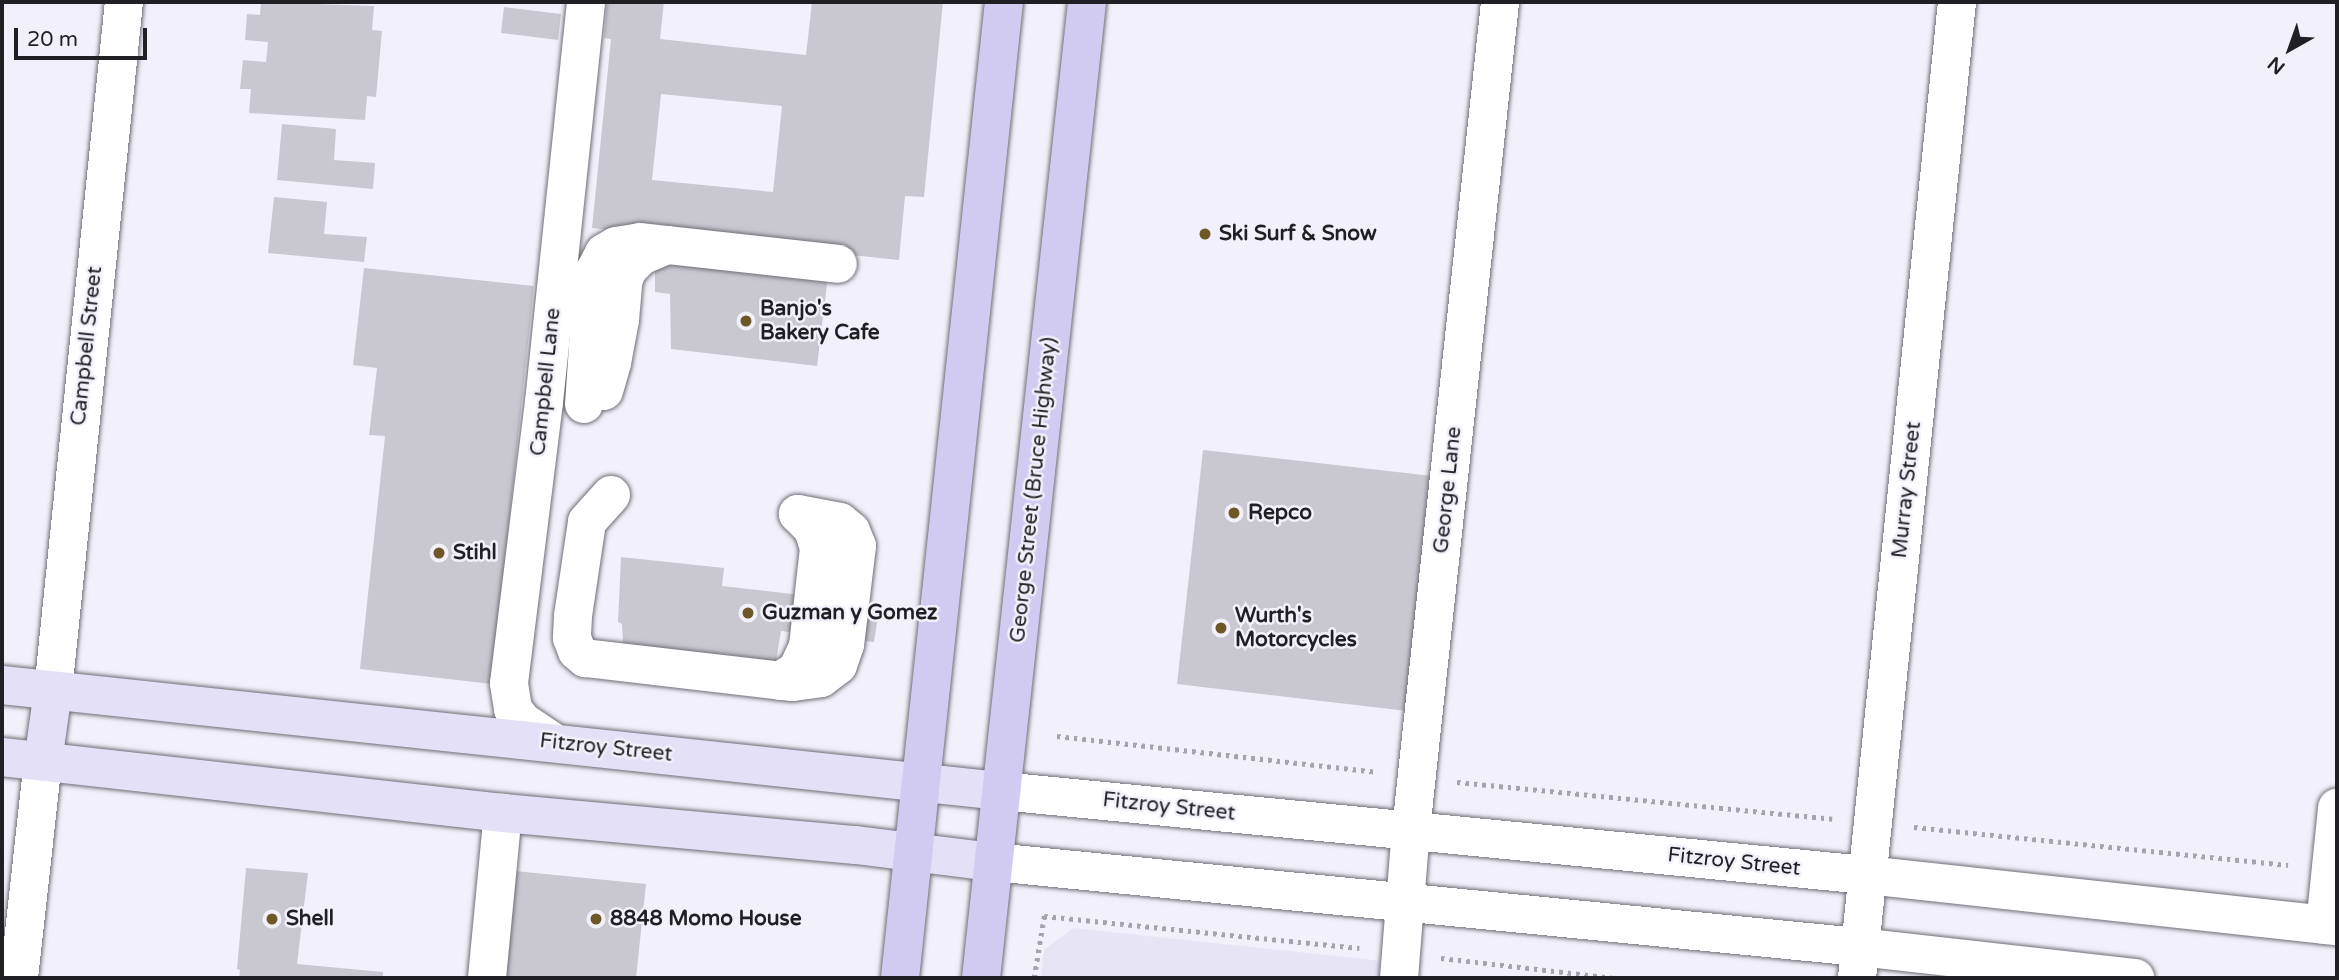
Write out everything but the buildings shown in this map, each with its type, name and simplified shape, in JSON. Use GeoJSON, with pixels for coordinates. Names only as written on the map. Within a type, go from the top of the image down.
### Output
{"type":"FeatureCollection","features":[{"type":"Feature","properties":{"kind":"highway"},"geometry":{"type":"LineString","coordinates":[[900,978],[1004,2]]}},
{"type":"Feature","properties":{"kind":"highway","name":"George Street (Bruce Highway)"},"geometry":{"type":"LineString","coordinates":[[981,978],[1087,2]]}},
{"type":"Feature","properties":{"kind":"main road","name":"Fitzroy Street"},"geometry":{"type":"LineString","coordinates":[[2,685],[1001,791]]}},
{"type":"Feature","properties":{"kind":"main road"},"geometry":{"type":"LineString","coordinates":[[43,762],[53,691]]}},
{"type":"Feature","properties":{"kind":"main road"},"geometry":{"type":"LineString","coordinates":[[2,757],[502,813],[914,851],[993,862]]}},
{"type":"Feature","properties":{"kind":"street","name":"Campbell Street"},"geometry":{"type":"LineString","coordinates":[[53,691],[124,2]]}},
{"type":"Feature","properties":{"kind":"street","name":"Campbell Lane"},"geometry":{"type":"LineString","coordinates":[[553,742],[522,721],[513,709],[509,683],[586,2]]}},
{"type":"Feature","properties":{"kind":"street","name":"George Lane"},"geometry":{"type":"LineString","coordinates":[[1399,978],[1407,901],[1410,830],[1500,2]]}},
{"type":"Feature","properties":{"kind":"street","name":"Murray Street"},"geometry":{"type":"LineString","coordinates":[[1858,963],[1957,2]]}},
{"type":"Feature","properties":{"kind":"street"},"geometry":{"type":"LineString","coordinates":[[456,732],[485,716],[494,706],[504,679],[545,311],[562,226]]}},
{"type":"Feature","properties":{"kind":"street"},"geometry":{"type":"LineString","coordinates":[[592,405],[593,274],[598,260],[616,246],[640,242],[838,264]]}},
{"type":"Feature","properties":{"kind":"street"},"geometry":{"type":"LineString","coordinates":[[611,495],[599,505],[587,523],[573,616],[572,638],[577,651],[585,658],[793,682],[821,678],[838,664],[845,645],[857,546],[850,531],[840,523],[798,514]]}},
{"type":"Feature","properties":{"kind":"street"},"geometry":{"type":"LineString","coordinates":[[19,978],[43,762]]}},
{"type":"Feature","properties":{"kind":"street","name":"Fitzroy Street"},"geometry":{"type":"LineString","coordinates":[[1001,791],[1866,875],[2331,926]]}},
{"type":"Feature","properties":{"kind":"street"},"geometry":{"type":"LineString","coordinates":[[2331,926],[2331,869],[2337,808]]}},
{"type":"Feature","properties":{"kind":"street"},"geometry":{"type":"LineString","coordinates":[[487,978],[502,813]]}},
{"type":"Feature","properties":{"kind":"street"},"geometry":{"type":"LineString","coordinates":[[993,862],[1407,901],[1858,963],[2135,978]]}},
{"type":"Feature","properties":{"kind":"path"},"geometry":{"type":"LineString","coordinates":[[1057,736],[1417,777],[2331,869]]}},
{"type":"Feature","properties":{"kind":"path"},"geometry":{"type":"LineString","coordinates":[[1034,978],[1044,916],[1273,938]]}},
{"type":"Feature","properties":{"kind":"shaded area"},"geometry":{"type":"Polygon","coordinates":[[[1073,928],[1382,961],[1380,978],[1041,978],[1044,950],[1073,928]]]}},
{"type":"Feature","properties":{"kind":"place","name":"Ski Surf & Snow"},"geometry":{"type":"Point","coordinates":[1205,234]}},
{"type":"Feature","properties":{"kind":"place","name":"Banjo's Bakery Cafe"},"geometry":{"type":"Point","coordinates":[746,321]}},
{"type":"Feature","properties":{"kind":"place","name":"Repco"},"geometry":{"type":"Point","coordinates":[1234,513]}},
{"type":"Feature","properties":{"kind":"place","name":"Stihl"},"geometry":{"type":"Point","coordinates":[439,553]}},
{"type":"Feature","properties":{"kind":"place","name":"Guzman y Gomez"},"geometry":{"type":"Point","coordinates":[748,613]}},
{"type":"Feature","properties":{"kind":"place","name":"Wurth's Motorcycles"},"geometry":{"type":"Point","coordinates":[1221,628]}},
{"type":"Feature","properties":{"kind":"place","name":"Shell"},"geometry":{"type":"Point","coordinates":[272,919]}},
{"type":"Feature","properties":{"kind":"place","name":"8848 Momo House"},"geometry":{"type":"Point","coordinates":[596,919]}}]}
